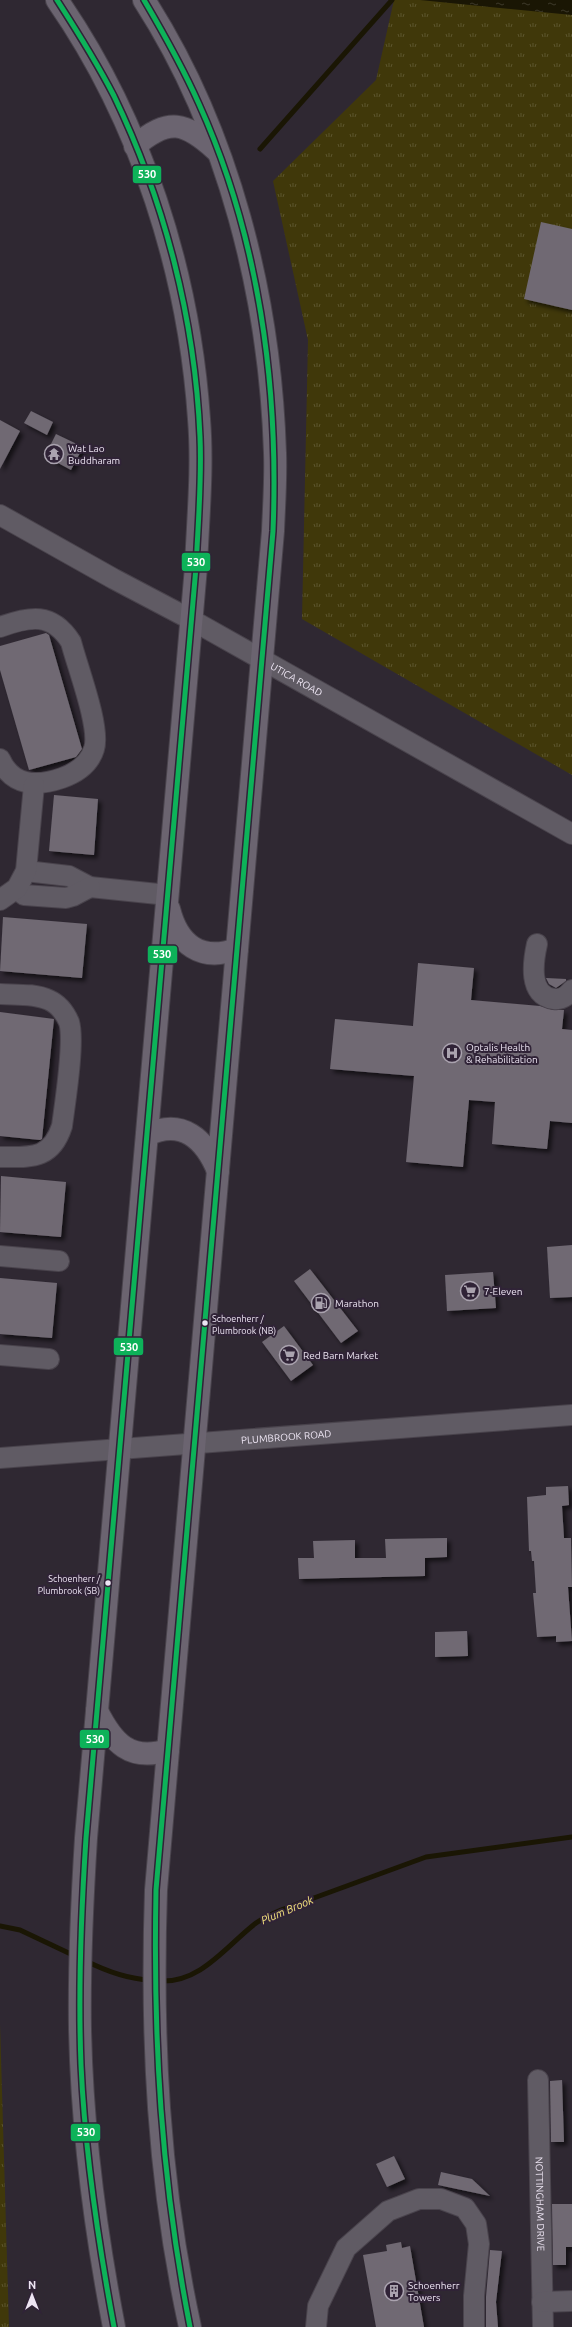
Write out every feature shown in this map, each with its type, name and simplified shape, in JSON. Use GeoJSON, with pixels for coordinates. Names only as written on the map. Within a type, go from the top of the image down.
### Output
{"type":"FeatureCollection","features":[{"type":"Feature","properties":{"kind":"main road"},"geometry":{"type":"LineString","coordinates":[[56,0],[77,30],[135,146],[161,216],[192,353],[199,419],[200,480],[196,567],[190,619],[168,899],[119,1448],[83,1887],[79,1987],[86,2137],[94,2206],[114,2327]]}},
{"type":"Feature","properties":{"kind":"main road"},"geometry":{"type":"LineString","coordinates":[[144,0],[160,25],[183,68],[217,150],[230,187],[258,299],[272,410],[275,453],[273,531],[156,1890],[154,2039],[161,2143],[175,2251],[190,2327]]}},
{"type":"Feature","properties":{"kind":"main road"},"geometry":{"type":"LineString","coordinates":[[135,146],[149,134],[162,127],[174,125],[198,133],[217,150]]}},
{"type":"Feature","properties":{"kind":"main road"},"geometry":{"type":"LineString","coordinates":[[168,899],[175,927],[189,945],[208,954],[227,953],[237,949]]}},
{"type":"Feature","properties":{"kind":"main road"},"geometry":{"type":"LineString","coordinates":[[147,1135],[166,1129],[177,1129],[189,1133],[207,1149],[218,1171]]}},
{"type":"Feature","properties":{"kind":"main road"},"geometry":{"type":"LineString","coordinates":[[97,1711],[111,1736],[126,1749],[142,1754],[168,1750]]}},
{"type":"Feature","properties":{"kind":"street","name":"UTICA ROAD"},"geometry":{"type":"LineString","coordinates":[[0,515],[114,579],[190,619],[572,834]]}},
{"type":"Feature","properties":{"kind":"street"},"geometry":{"type":"LineString","coordinates":[[0,627],[33,618],[51,622],[62,630],[71,642],[94,726],[94,748],[82,768],[49,783],[34,785],[16,778],[8,772],[0,759]]}},
{"type":"Feature","properties":{"kind":"street"},"geometry":{"type":"LineString","coordinates":[[34,785],[21,880],[24,895],[66,898],[90,888],[168,899]]}},
{"type":"Feature","properties":{"kind":"street"},"geometry":{"type":"LineString","coordinates":[[0,900],[21,880]]}},
{"type":"Feature","properties":{"kind":"street"},"geometry":{"type":"LineString","coordinates":[[537,944],[534,972],[535,984],[538,990],[544,996],[554,999],[562,998],[568,995],[572,990]]}},
{"type":"Feature","properties":{"kind":"street"},"geometry":{"type":"LineString","coordinates":[[0,994],[38,996],[50,1000],[65,1014],[70,1026],[71,1040],[62,1126],[59,1137],[53,1146],[36,1156],[0,1157]]}},
{"type":"Feature","properties":{"kind":"street"},"geometry":{"type":"LineString","coordinates":[[0,1256],[59,1261]]}},
{"type":"Feature","properties":{"kind":"street"},"geometry":{"type":"LineString","coordinates":[[0,1355],[50,1359]]}},
{"type":"Feature","properties":{"kind":"street","name":"PLUMBROOK ROAD"},"geometry":{"type":"LineString","coordinates":[[0,1458],[195,1442],[572,1415]]}},
{"type":"Feature","properties":{"kind":"street","name":"NOTTINGHAM DRIVE"},"geometry":{"type":"LineString","coordinates":[[538,2080],[543,2327]]}},
{"type":"Feature","properties":{"kind":"street"},"geometry":{"type":"LineString","coordinates":[[316,2327],[318,2306],[346,2248],[388,2211],[419,2199],[441,2199],[464,2208],[476,2224],[478,2244],[474,2296],[474,2327]]}},
{"type":"Feature","properties":{"kind":"street"},"geometry":{"type":"LineString","coordinates":[[542,2302],[572,2301]]}},
{"type":"Feature","properties":{"kind":"green space"},"geometry":{"type":"Polygon","coordinates":[[[394,0],[572,0],[572,775],[302,619],[308,340],[273,181],[376,80],[394,0]]]}},
{"type":"Feature","properties":{"kind":"green space"},"geometry":{"type":"Polygon","coordinates":[[[0,2024],[9,2327],[0,2327],[0,2024]]]}},
{"type":"Feature","properties":{"kind":"water"},"geometry":{"type":"Polygon","coordinates":[[[420,0],[572,0],[572,15],[420,0]]]}},
{"type":"Feature","properties":{"kind":"building"},"geometry":{"type":"Polygon","coordinates":[[[541,222],[572,229],[572,310],[524,299],[541,222]]]}},
{"type":"Feature","properties":{"kind":"building"},"geometry":{"type":"Polygon","coordinates":[[[31,411],[53,422],[47,435],[24,423],[31,411]]]}},
{"type":"Feature","properties":{"kind":"building"},"geometry":{"type":"Polygon","coordinates":[[[0,420],[20,431],[0,469],[0,420]]]}},
{"type":"Feature","properties":{"kind":"building"},"geometry":{"type":"Polygon","coordinates":[[[56,434],[83,447],[71,470],[45,456],[56,434]]]}},
{"type":"Feature","properties":{"kind":"building"},"geometry":{"type":"Polygon","coordinates":[[[46,633],[49,635],[82,749],[76,757],[29,770],[0,670],[0,646],[46,633]]]}},
{"type":"Feature","properties":{"kind":"building"},"geometry":{"type":"Polygon","coordinates":[[[54,795],[98,799],[94,855],[49,851],[54,795]]]}},
{"type":"Feature","properties":{"kind":"building"},"geometry":{"type":"Polygon","coordinates":[[[3,917],[87,924],[82,978],[0,971],[3,917]]]}},
{"type":"Feature","properties":{"kind":"building","name":"Optalis Health & Rehabilitation"},"geometry":{"type":"Polygon","coordinates":[[[418,963],[474,968],[471,1000],[540,1006],[553,1010],[564,1010],[562,1029],[572,1030],[572,1123],[550,1121],[547,1149],[492,1144],[495,1102],[469,1100],[463,1167],[406,1162],[414,1076],[330,1069],[335,1019],[413,1026],[418,963]]]}},
{"type":"Feature","properties":{"kind":"building"},"geometry":{"type":"Polygon","coordinates":[[[546,978],[566,979],[566,981],[556,988],[549,984],[546,978]]]}},
{"type":"Feature","properties":{"kind":"building"},"geometry":{"type":"Polygon","coordinates":[[[0,1012],[54,1019],[42,1139],[40,1140],[0,1136],[0,1012]]]}},
{"type":"Feature","properties":{"kind":"building"},"geometry":{"type":"Polygon","coordinates":[[[1,1176],[66,1182],[61,1237],[0,1232],[1,1176]]]}},
{"type":"Feature","properties":{"kind":"building"},"geometry":{"type":"Polygon","coordinates":[[[572,1245],[572,1297],[550,1298],[547,1247],[572,1245]]]}},
{"type":"Feature","properties":{"kind":"building"},"geometry":{"type":"Polygon","coordinates":[[[310,1269],[358,1331],[341,1343],[294,1281],[310,1269]]]}},
{"type":"Feature","properties":{"kind":"building","name":"7-Eleven"},"geometry":{"type":"Polygon","coordinates":[[[493,1272],[496,1308],[447,1311],[445,1275],[493,1272]]]}},
{"type":"Feature","properties":{"kind":"building"},"geometry":{"type":"Polygon","coordinates":[[[0,1278],[57,1283],[52,1338],[0,1334],[0,1278]]]}},
{"type":"Feature","properties":{"kind":"building","name":"Red Barn Market"},"geometry":{"type":"Polygon","coordinates":[[[284,1326],[313,1365],[291,1381],[262,1342],[284,1326]]]}},
{"type":"Feature","properties":{"kind":"building"},"geometry":{"type":"Polygon","coordinates":[[[568,1486],[569,1505],[562,1506],[564,1538],[571,1538],[572,1587],[568,1587],[572,1641],[556,1642],[556,1636],[537,1637],[533,1593],[536,1593],[534,1561],[532,1561],[531,1551],[529,1551],[527,1497],[546,1495],[546,1487],[568,1486]]]}},
{"type":"Feature","properties":{"kind":"building"},"geometry":{"type":"Polygon","coordinates":[[[447,1538],[447,1557],[425,1558],[425,1576],[299,1579],[298,1558],[314,1558],[313,1541],[355,1540],[355,1558],[386,1558],[385,1539],[447,1538]]]}},
{"type":"Feature","properties":{"kind":"building"},"geometry":{"type":"Polygon","coordinates":[[[467,1631],[468,1656],[435,1657],[435,1632],[467,1631]]]}},
{"type":"Feature","properties":{"kind":"building"},"geometry":{"type":"Polygon","coordinates":[[[562,2080],[564,2142],[551,2142],[550,2081],[562,2080]]]}},
{"type":"Feature","properties":{"kind":"building"},"geometry":{"type":"Polygon","coordinates":[[[394,2156],[405,2179],[387,2187],[376,2164],[394,2156]]]}},
{"type":"Feature","properties":{"kind":"building"},"geometry":{"type":"Polygon","coordinates":[[[441,2172],[472,2179],[490,2196],[438,2185],[441,2172]]]}},
{"type":"Feature","properties":{"kind":"building"},"geometry":{"type":"Polygon","coordinates":[[[552,2204],[572,2204],[572,2247],[566,2247],[566,2265],[553,2265],[552,2204]]]}},
{"type":"Feature","properties":{"kind":"building","name":"Schoenherr Towers"},"geometry":{"type":"Polygon","coordinates":[[[401,2242],[402,2248],[410,2246],[424,2327],[376,2327],[363,2255],[387,2251],[386,2245],[401,2242]]]}},
{"type":"Feature","properties":{"kind":"building"},"geometry":{"type":"Polygon","coordinates":[[[490,2250],[502,2251],[496,2302],[498,2327],[486,2327],[486,2297],[490,2250]]]}},
{"type":"Feature","properties":{"kind":"waterway"},"geometry":{"type":"LineString","coordinates":[[260,149],[392,0]]}},
{"type":"Feature","properties":{"kind":"waterway","name":"Plum Brook"},"geometry":{"type":"LineString","coordinates":[[160,1981],[175,1980],[200,1970],[256,1923],[281,1910],[426,1857],[572,1837]]}},
{"type":"Feature","properties":{"kind":"waterway","name":"Plum Brook"},"geometry":{"type":"LineString","coordinates":[[0,1926],[20,1930],[75,1956]]}},
{"type":"Feature","properties":{"kind":"waterway","name":"Plum Brook"},"geometry":{"type":"LineString","coordinates":[[86,1961],[117,1974],[150,1980]]}},
{"type":"Feature","properties":{"kind":"transit line","name":"530"},"geometry":{"type":"LineString","coordinates":[[57,0],[87,47],[114,96],[132,136],[162,220],[174,262],[192,349],[200,437],[200,502],[196,567],[86,1838],[80,1952],[81,2065],[83,2098],[93,2197],[114,2327]]}},
{"type":"Feature","properties":{"kind":"transit line","name":"530"},"geometry":{"type":"LineString","coordinates":[[144,0],[173,51],[199,104],[220,155],[237,206],[261,313],[268,367],[274,476],[273,531],[156,1890],[156,2001],[161,2109],[172,2217],[190,2327]]}},
{"type":"Feature","properties":{"kind":"place","name":"Wat Lao Buddharam"},"geometry":{"type":"Point","coordinates":[54,454]}},
{"type":"Feature","properties":{"kind":"place","name":"Optalis Health & Rehabilitation"},"geometry":{"type":"Point","coordinates":[452,1053]}},
{"type":"Feature","properties":{"kind":"place","name":"7-Eleven"},"geometry":{"type":"Point","coordinates":[470,1291]}},
{"type":"Feature","properties":{"kind":"place","name":"Marathon"},"geometry":{"type":"Point","coordinates":[321,1303]}},
{"type":"Feature","properties":{"kind":"place","name":"Schoenherr / Plumbrook (NB)"},"geometry":{"type":"Point","coordinates":[205,1323]}},
{"type":"Feature","properties":{"kind":"place","name":"Red Barn Market"},"geometry":{"type":"Point","coordinates":[289,1355]}},
{"type":"Feature","properties":{"kind":"place","name":"Schoenherr / Plumbrook (SB)"},"geometry":{"type":"Point","coordinates":[108,1583]}},
{"type":"Feature","properties":{"kind":"place","name":"Schoenherr Towers"},"geometry":{"type":"Point","coordinates":[394,2291]}}]}
